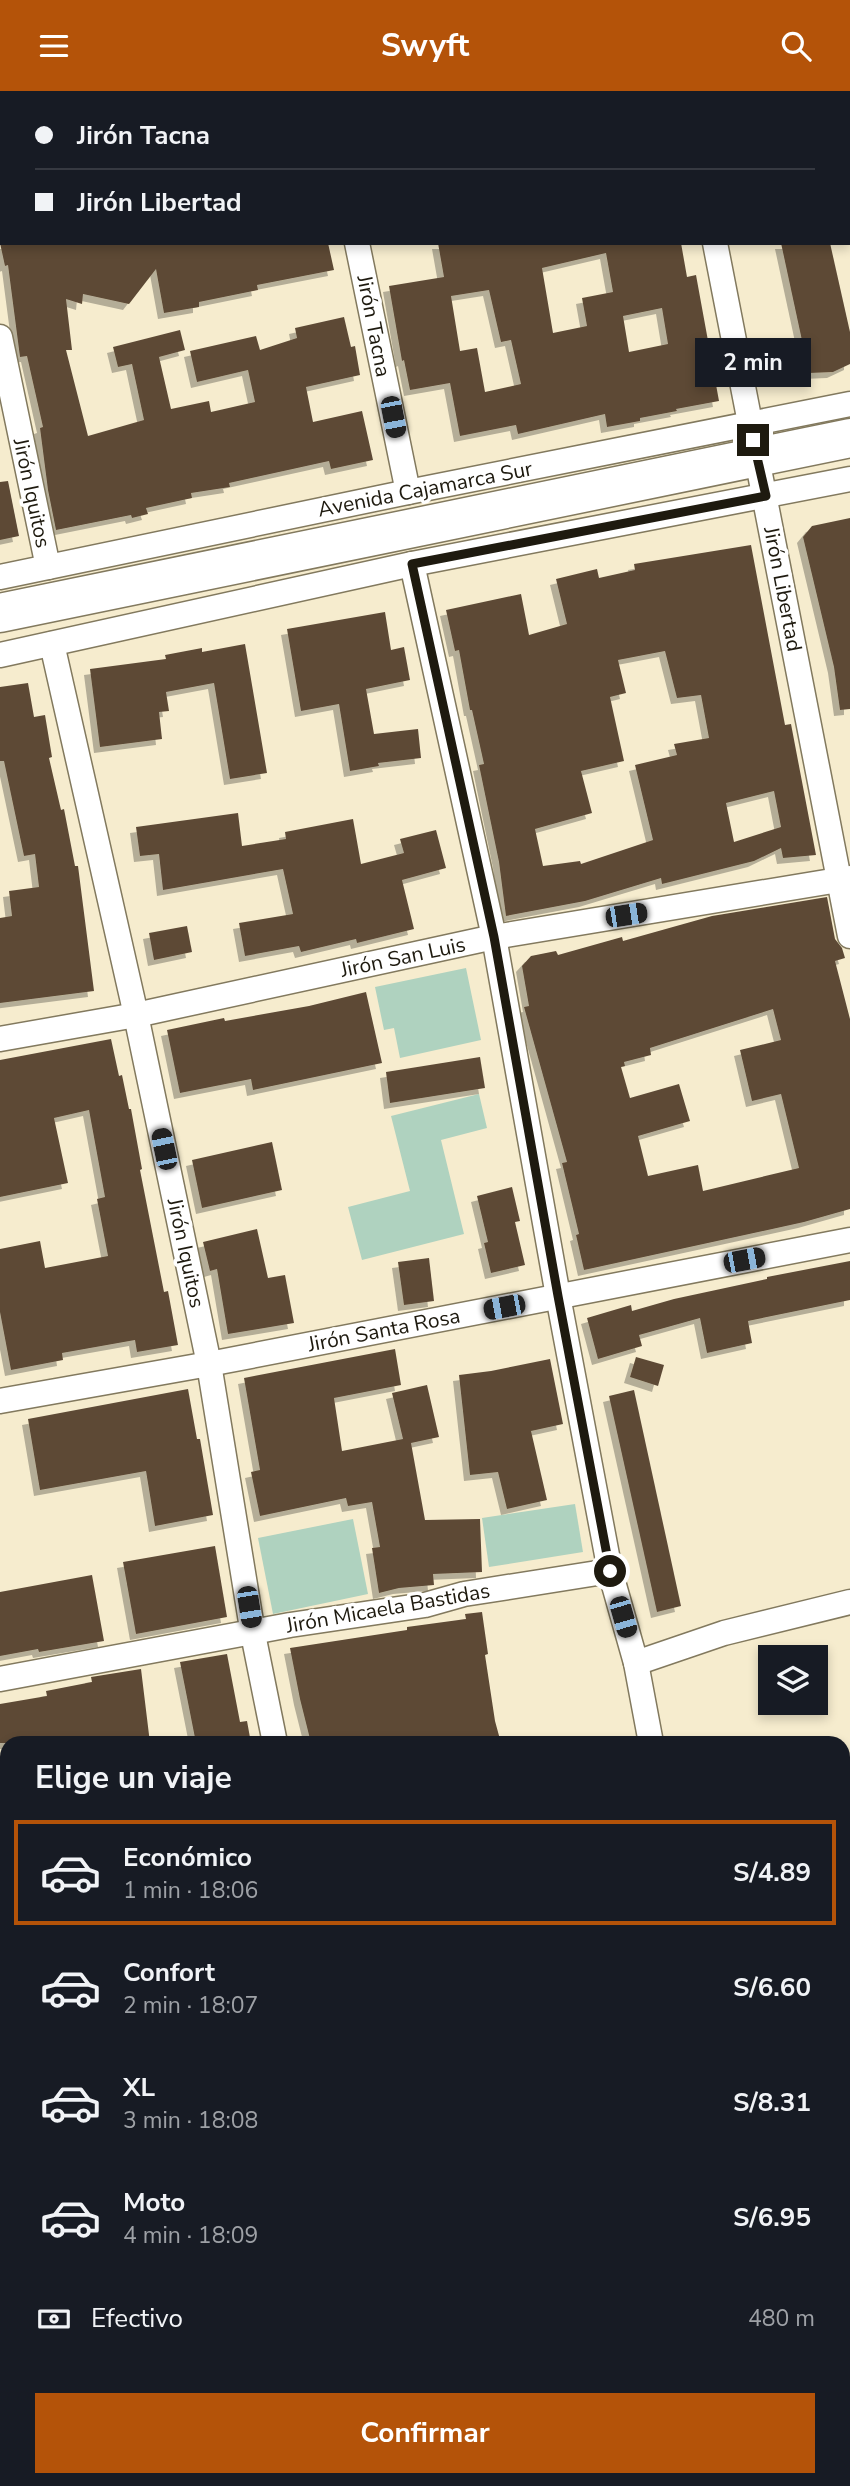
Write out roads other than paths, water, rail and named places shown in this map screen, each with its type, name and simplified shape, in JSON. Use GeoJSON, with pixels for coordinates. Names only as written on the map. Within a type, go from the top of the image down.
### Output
{"type":"FeatureCollection","features":[{"type":"Feature","properties":{"kind":"highway"},"geometry":{"type":"LineString","coordinates":[[0,613],[753,440],[850,437]]}},
{"type":"Feature","properties":{"kind":"street","name":"Jirón Tacna"},"geometry":{"type":"LineString","coordinates":[[357,245],[408,492]]}},
{"type":"Feature","properties":{"kind":"street","name":"Jirón Libertad"},"geometry":{"type":"LineString","coordinates":[[715,245],[844,880],[850,936]]}},
{"type":"Feature","properties":{"kind":"street","name":"Jirón Iquitos"},"geometry":{"type":"LineString","coordinates":[[0,337],[48,567]]}},
{"type":"Feature","properties":{"kind":"street","name":"Avenida Cajamarca Sur"},"geometry":{"type":"LineString","coordinates":[[0,577],[408,492],[753,440],[850,404]]}},
{"type":"Feature","properties":{"kind":"street"},"geometry":{"type":"LineString","coordinates":[[0,655],[412,564],[850,479]]}},
{"type":"Feature","properties":{"kind":"street"},"geometry":{"type":"LineString","coordinates":[[412,564],[494,937],[610,1571],[636,1663],[650,1736]]}},
{"type":"Feature","properties":{"kind":"street","name":"Jirón Iquitos"},"geometry":{"type":"LineString","coordinates":[[52,644],[136,1015],[209,1364],[253,1634],[274,1736]]}},
{"type":"Feature","properties":{"kind":"street","name":"Jirón San Luis"},"geometry":{"type":"LineString","coordinates":[[0,1039],[136,1015],[494,937],[844,880]]}},
{"type":"Feature","properties":{"kind":"street","name":"Jirón Santa Rosa"},"geometry":{"type":"LineString","coordinates":[[0,1401],[209,1364],[850,1240]]}},
{"type":"Feature","properties":{"kind":"street","name":"Jirón Micaela Bastidas"},"geometry":{"type":"LineString","coordinates":[[0,1679],[328,1619],[425,1605],[464,1594],[610,1571]]}},
{"type":"Feature","properties":{"kind":"street"},"geometry":{"type":"LineString","coordinates":[[636,1663],[724,1633],[850,1602]]}}]}
